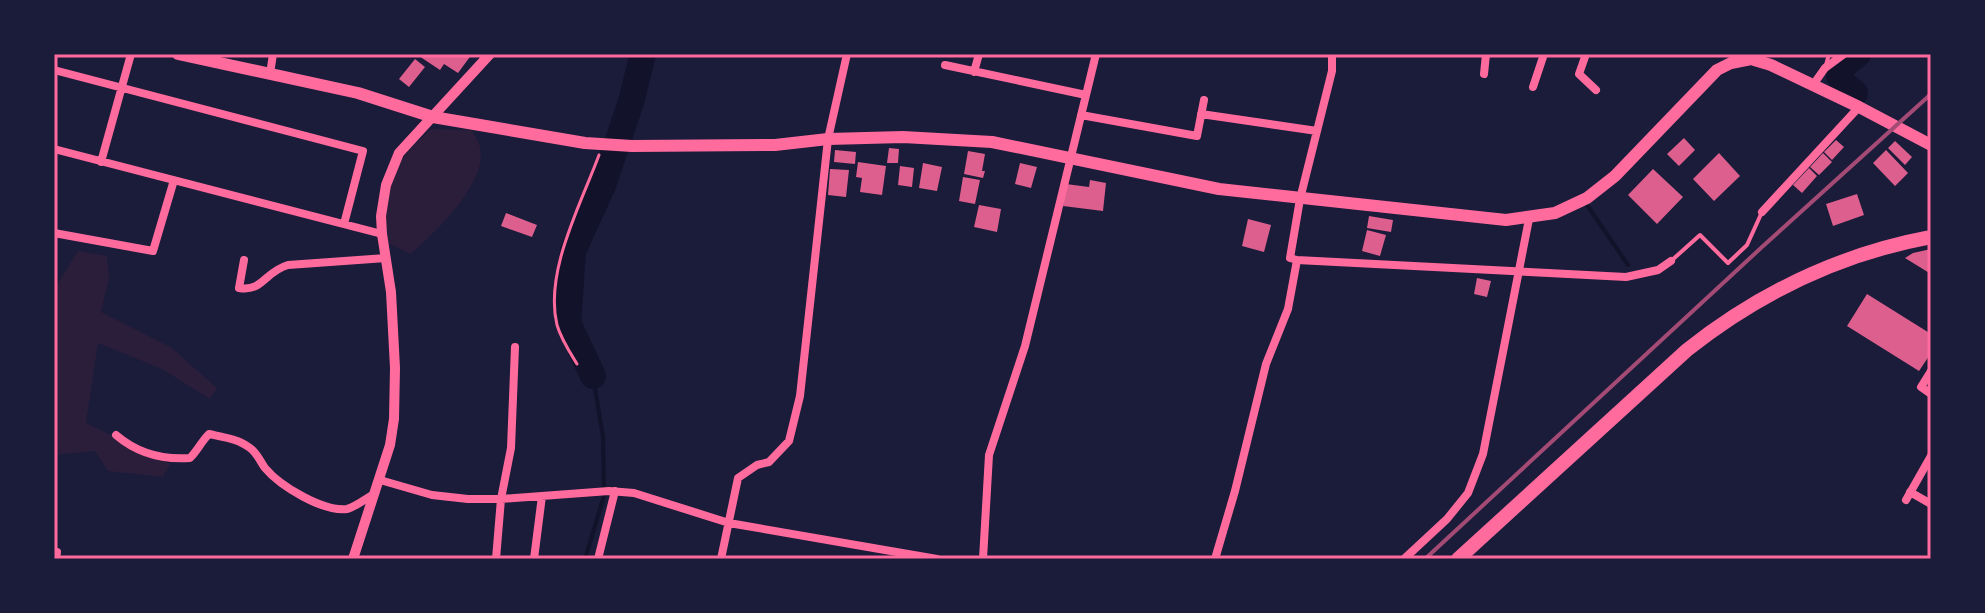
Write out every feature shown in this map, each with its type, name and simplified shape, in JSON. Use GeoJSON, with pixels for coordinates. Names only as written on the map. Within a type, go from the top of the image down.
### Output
{"type":"FeatureCollection","features":[{"type":"Feature","properties":{"kind":"highway"},"geometry":{"type":"LineString","coordinates":[[1458,559],[1687,350],[1725,320],[1767,295],[1837,262],[1931,237]]}},
{"type":"Feature","properties":{"kind":"main road"},"geometry":{"type":"LineString","coordinates":[[178,54],[358,93],[433,117],[606,144],[775,145],[828,139],[903,137],[992,142],[1219,189],[1473,218],[1529,219],[1555,213],[1587,198],[1615,176],[1727,58],[1751,59],[1813,85],[1931,145]]}},
{"type":"Feature","properties":{"kind":"street"},"geometry":{"type":"LineString","coordinates":[[101,162],[131,54]]}},
{"type":"Feature","properties":{"kind":"street"},"geometry":{"type":"LineString","coordinates":[[270,74],[273,54]]}},
{"type":"Feature","properties":{"kind":"street"},"geometry":{"type":"LineString","coordinates":[[353,559],[380,480],[394,419],[391,292],[381,216],[386,185],[399,153],[490,54]]}},
{"type":"Feature","properties":{"kind":"street"},"geometry":{"type":"LineString","coordinates":[[721,559],[738,478],[757,465],[769,462],[789,441],[800,396],[828,139],[847,54]]}},
{"type":"Feature","properties":{"kind":"street"},"geometry":{"type":"LineString","coordinates":[[974,72],[979,54]]}},
{"type":"Feature","properties":{"kind":"street"},"geometry":{"type":"LineString","coordinates":[[983,559],[989,455],[1025,346],[1096,54]]}},
{"type":"Feature","properties":{"kind":"street"},"geometry":{"type":"LineString","coordinates":[[1332,54],[1332,71],[1300,199],[1290,258],[1626,277],[1658,270],[1671,261]]}},
{"type":"Feature","properties":{"kind":"street"},"geometry":{"type":"LineString","coordinates":[[1484,74],[1486,54]]}},
{"type":"Feature","properties":{"kind":"street"},"geometry":{"type":"LineString","coordinates":[[1533,87],[1544,54]]}},
{"type":"Feature","properties":{"kind":"street"},"geometry":{"type":"LineString","coordinates":[[1586,54],[1579,74],[1596,90]]}},
{"type":"Feature","properties":{"kind":"street"},"geometry":{"type":"LineString","coordinates":[[1813,85],[1825,68],[1844,54]]}},
{"type":"Feature","properties":{"kind":"street"},"geometry":{"type":"LineString","coordinates":[[945,65],[1086,95]]}},
{"type":"Feature","properties":{"kind":"street"},"geometry":{"type":"LineString","coordinates":[[54,70],[363,151],[344,224]]}},
{"type":"Feature","properties":{"kind":"street"},"geometry":{"type":"LineString","coordinates":[[1081,115],[1197,136],[1204,100]]}},
{"type":"Feature","properties":{"kind":"street"},"geometry":{"type":"LineString","coordinates":[[1762,212],[1859,107]]}},
{"type":"Feature","properties":{"kind":"street"},"geometry":{"type":"LineString","coordinates":[[1201,114],[1317,131]]}},
{"type":"Feature","properties":{"kind":"street"},"geometry":{"type":"LineString","coordinates":[[54,149],[382,234]]}},
{"type":"Feature","properties":{"kind":"street"},"geometry":{"type":"LineString","coordinates":[[54,233],[153,251],[174,180]]}},
{"type":"Feature","properties":{"kind":"street"},"geometry":{"type":"LineString","coordinates":[[1404,559],[1447,519],[1468,493],[1483,454],[1529,219]]}},
{"type":"Feature","properties":{"kind":"street"},"geometry":{"type":"LineString","coordinates":[[244,260],[239,288],[249,290],[259,286],[275,269],[288,265],[386,258]]}},
{"type":"Feature","properties":{"kind":"street"},"geometry":{"type":"LineString","coordinates":[[1215,559],[1266,364],[1288,309],[1297,260]]}},
{"type":"Feature","properties":{"kind":"street"},"geometry":{"type":"LineString","coordinates":[[496,559],[501,499],[511,448],[515,347]]}},
{"type":"Feature","properties":{"kind":"street"},"geometry":{"type":"LineString","coordinates":[[1931,371],[1921,387],[1931,394]]}},
{"type":"Feature","properties":{"kind":"street"},"geometry":{"type":"LineString","coordinates":[[116,435],[131,448],[175,459],[190,458],[209,434],[241,442],[254,450],[267,470],[280,481],[299,495],[319,503],[348,509],[375,493]]}},
{"type":"Feature","properties":{"kind":"street"},"geometry":{"type":"LineString","coordinates":[[1931,456],[1908,496],[1931,504]]}},
{"type":"Feature","properties":{"kind":"street"},"geometry":{"type":"LineString","coordinates":[[380,480],[432,495],[468,499],[612,491],[634,493],[729,523],[937,559]]}},
{"type":"Feature","properties":{"kind":"street"},"geometry":{"type":"LineString","coordinates":[[598,559],[612,491]]}},
{"type":"Feature","properties":{"kind":"street"},"geometry":{"type":"LineString","coordinates":[[534,559],[542,496]]}},
{"type":"Feature","properties":{"kind":"lane"},"geometry":{"type":"LineString","coordinates":[[1825,68],[1829,54]]}},
{"type":"Feature","properties":{"kind":"lane"},"geometry":{"type":"LineString","coordinates":[[1671,261],[1700,235],[1728,263],[1747,245],[1762,212]]}},
{"type":"Feature","properties":{"kind":"path"},"geometry":{"type":"LineString","coordinates":[[577,364],[557,326],[554,311],[556,280],[571,225],[606,144]]}},
{"type":"Feature","properties":{"kind":"shaded area"},"geometry":{"type":"Polygon","coordinates":[[[431,129],[472,130],[479,145],[481,161],[468,191],[457,206],[410,254],[386,242],[387,191],[405,155],[431,129]]]}},
{"type":"Feature","properties":{"kind":"shaded area"},"geometry":{"type":"Polygon","coordinates":[[[78,251],[107,256],[109,279],[101,312],[172,348],[217,388],[210,399],[162,369],[98,343],[86,423],[170,464],[163,477],[108,471],[95,451],[54,455],[54,283],[58,283],[78,251]]]}},
{"type":"Feature","properties":{"kind":"building"},"geometry":{"type":"Polygon","coordinates":[[[416,54],[472,54],[458,73],[444,64],[440,70],[416,54]]]}},
{"type":"Feature","properties":{"kind":"building"},"geometry":{"type":"Polygon","coordinates":[[[415,59],[425,67],[409,87],[399,79],[415,59]]]}},
{"type":"Feature","properties":{"kind":"building"},"geometry":{"type":"Polygon","coordinates":[[[1684,138],[1695,150],[1679,166],[1667,154],[1684,138]]]}},
{"type":"Feature","properties":{"kind":"building"},"geometry":{"type":"Polygon","coordinates":[[[1836,140],[1844,147],[1832,160],[1824,152],[1836,140]]]}},
{"type":"Feature","properties":{"kind":"building"},"geometry":{"type":"Polygon","coordinates":[[[1895,141],[1912,157],[1905,165],[1888,148],[1895,141]]]}},
{"type":"Feature","properties":{"kind":"building"},"geometry":{"type":"Polygon","coordinates":[[[889,148],[899,149],[898,163],[887,163],[889,148]]]}},
{"type":"Feature","properties":{"kind":"building"},"geometry":{"type":"Polygon","coordinates":[[[835,150],[856,152],[855,164],[834,162],[835,150]]]}},
{"type":"Feature","properties":{"kind":"building"},"geometry":{"type":"Polygon","coordinates":[[[1886,150],[1908,173],[1895,186],[1873,163],[1886,150]]]}},
{"type":"Feature","properties":{"kind":"building"},"geometry":{"type":"Polygon","coordinates":[[[968,151],[985,154],[983,178],[964,174],[968,151]]]}},
{"type":"Feature","properties":{"kind":"building"},"geometry":{"type":"Polygon","coordinates":[[[1719,153],[1740,176],[1714,201],[1693,179],[1719,153]]]}},
{"type":"Feature","properties":{"kind":"building"},"geometry":{"type":"Polygon","coordinates":[[[1823,153],[1832,162],[1819,175],[1810,167],[1823,153]]]}},
{"type":"Feature","properties":{"kind":"building"},"geometry":{"type":"Polygon","coordinates":[[[858,162],[886,166],[882,195],[860,192],[862,178],[856,177],[858,162]]]}},
{"type":"Feature","properties":{"kind":"building"},"geometry":{"type":"Polygon","coordinates":[[[923,163],[942,167],[937,191],[919,188],[923,163]]]}},
{"type":"Feature","properties":{"kind":"building"},"geometry":{"type":"Polygon","coordinates":[[[1020,163],[1037,167],[1031,188],[1015,184],[1020,163]]]}},
{"type":"Feature","properties":{"kind":"building"},"geometry":{"type":"Polygon","coordinates":[[[900,166],[914,168],[912,187],[898,185],[900,166]]]}},
{"type":"Feature","properties":{"kind":"building"},"geometry":{"type":"Polygon","coordinates":[[[1809,168],[1817,176],[1802,193],[1793,185],[1809,168]]]}},
{"type":"Feature","properties":{"kind":"building"},"geometry":{"type":"Polygon","coordinates":[[[830,169],[849,170],[846,197],[828,195],[830,169]]]}},
{"type":"Feature","properties":{"kind":"building"},"geometry":{"type":"Polygon","coordinates":[[[1653,169],[1683,197],[1657,224],[1628,195],[1653,169]]]}},
{"type":"Feature","properties":{"kind":"building"},"geometry":{"type":"Polygon","coordinates":[[[963,177],[980,180],[975,204],[959,201],[963,177]]]}},
{"type":"Feature","properties":{"kind":"building"},"geometry":{"type":"Polygon","coordinates":[[[1090,180],[1106,183],[1103,211],[1063,206],[1066,184],[1089,187],[1090,180]]]}},
{"type":"Feature","properties":{"kind":"building"},"geometry":{"type":"Polygon","coordinates":[[[1857,194],[1864,215],[1833,226],[1826,204],[1857,194]]]}},
{"type":"Feature","properties":{"kind":"building"},"geometry":{"type":"Polygon","coordinates":[[[979,205],[1001,209],[997,232],[974,227],[979,205]]]}},
{"type":"Feature","properties":{"kind":"building"},"geometry":{"type":"Polygon","coordinates":[[[506,213],[537,225],[532,237],[501,226],[506,213]]]}},
{"type":"Feature","properties":{"kind":"building"},"geometry":{"type":"Polygon","coordinates":[[[1369,216],[1393,220],[1391,232],[1367,228],[1369,216]]]}},
{"type":"Feature","properties":{"kind":"building"},"geometry":{"type":"Polygon","coordinates":[[[1248,219],[1271,225],[1264,252],[1242,246],[1248,219]]]}},
{"type":"Feature","properties":{"kind":"building"},"geometry":{"type":"Polygon","coordinates":[[[1367,230],[1386,235],[1380,256],[1362,251],[1367,230]]]}},
{"type":"Feature","properties":{"kind":"building"},"geometry":{"type":"Polygon","coordinates":[[[1931,249],[1931,274],[1905,258],[1913,253],[1931,249]]]}},
{"type":"Feature","properties":{"kind":"building"},"geometry":{"type":"Polygon","coordinates":[[[1477,278],[1491,281],[1487,297],[1474,294],[1477,278]]]}},
{"type":"Feature","properties":{"kind":"building"},"geometry":{"type":"Polygon","coordinates":[[[1867,294],[1931,334],[1931,353],[1919,371],[1847,326],[1867,294]]]}},
{"type":"Feature","properties":{"kind":"waterway"},"geometry":{"type":"LineString","coordinates":[[593,376],[568,323],[573,251],[603,185],[631,102],[643,54]]}},
{"type":"Feature","properties":{"kind":"waterway"},"geometry":{"type":"LineString","coordinates":[[1855,93],[1839,75],[1841,68],[1858,54]]}},
{"type":"Feature","properties":{"kind":"waterway"},"geometry":{"type":"LineString","coordinates":[[1587,205],[1628,265]]}},
{"type":"Feature","properties":{"kind":"waterway"},"geometry":{"type":"LineString","coordinates":[[585,559],[604,496],[603,437],[593,376]]}},
{"type":"Feature","properties":{"kind":"railway"},"geometry":{"type":"LineString","coordinates":[[1425,559],[1931,94]]}}]}
